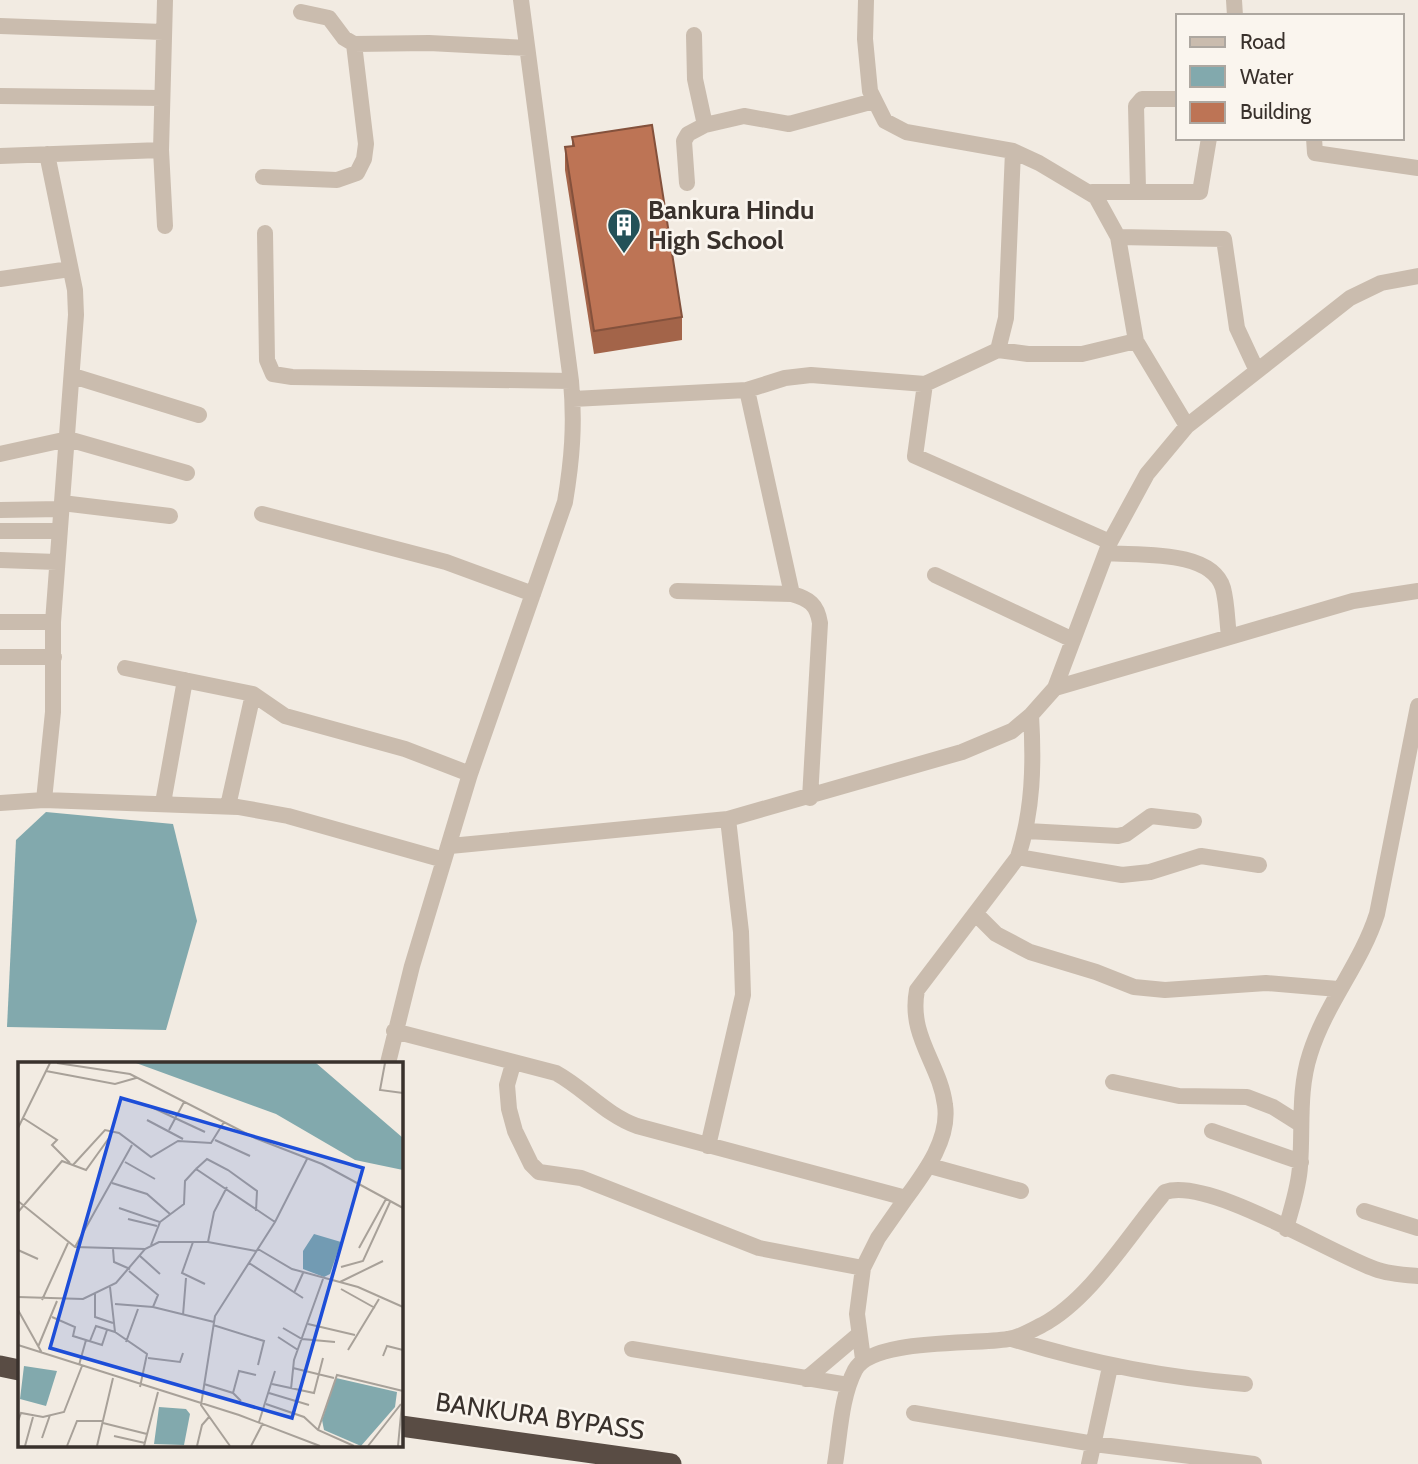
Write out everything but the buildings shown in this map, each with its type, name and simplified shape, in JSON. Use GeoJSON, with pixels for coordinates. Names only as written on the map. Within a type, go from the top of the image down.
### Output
{"type":"FeatureCollection","features":[{"type":"Feature","properties":{"kind":"highway"},"geometry":{"type":"LineString","coordinates":[[0,1366],[18,1370]]}},
{"type":"Feature","properties":{"kind":"highway","name":"BANKURA BYPASS"},"geometry":{"type":"LineString","coordinates":[[402,1426],[671,1464]]}},
{"type":"Feature","properties":{"kind":"street"},"geometry":{"type":"LineString","coordinates":[[165,0],[161,150],[165,226]]}},
{"type":"Feature","properties":{"kind":"street"},"geometry":{"type":"LineString","coordinates":[[388,1062],[394,1031],[470,774],[565,502],[575,432],[571,381],[521,0]]}},
{"type":"Feature","properties":{"kind":"street"},"geometry":{"type":"LineString","coordinates":[[866,0],[867,65],[874,101],[885,121],[906,132],[1013,151],[1092,191],[1138,189],[1200,192],[1209,140]]}},
{"type":"Feature","properties":{"kind":"street"},"geometry":{"type":"LineString","coordinates":[[301,12],[329,18],[344,38],[354,44],[429,43],[527,48]]}},
{"type":"Feature","properties":{"kind":"street"},"geometry":{"type":"LineString","coordinates":[[0,26],[163,32]]}},
{"type":"Feature","properties":{"kind":"street"},"geometry":{"type":"LineString","coordinates":[[694,36],[695,79],[705,125]]}},
{"type":"Feature","properties":{"kind":"street"},"geometry":{"type":"LineString","coordinates":[[263,177],[337,180],[357,173],[364,159],[366,144],[354,44]]}},
{"type":"Feature","properties":{"kind":"street"},"geometry":{"type":"LineString","coordinates":[[0,96],[162,98]]}},
{"type":"Feature","properties":{"kind":"street"},"geometry":{"type":"LineString","coordinates":[[1138,189],[1136,106],[1142,99],[1176,99]]}},
{"type":"Feature","properties":{"kind":"street"},"geometry":{"type":"LineString","coordinates":[[687,183],[684,141],[688,134],[705,125],[744,116],[778,123],[803,123],[874,101]]}},
{"type":"Feature","properties":{"kind":"street"},"geometry":{"type":"LineString","coordinates":[[1314,140],[1315,153],[1418,168]]}},
{"type":"Feature","properties":{"kind":"street"},"geometry":{"type":"LineString","coordinates":[[0,156],[161,150]]}},
{"type":"Feature","properties":{"kind":"street"},"geometry":{"type":"LineString","coordinates":[[998,350],[1006,318],[1013,151]]}},
{"type":"Feature","properties":{"kind":"street"},"geometry":{"type":"LineString","coordinates":[[44,800],[53,712],[53,622],[76,314],[70,269],[47,154]]}},
{"type":"Feature","properties":{"kind":"street"},"geometry":{"type":"LineString","coordinates":[[1092,191],[1118,237],[1136,341],[1187,426]]}},
{"type":"Feature","properties":{"kind":"street"},"geometry":{"type":"LineString","coordinates":[[265,233],[267,360],[273,374],[292,377],[571,381]]}},
{"type":"Feature","properties":{"kind":"street"},"geometry":{"type":"LineString","coordinates":[[1118,237],[1224,239],[1237,328],[1256,371]]}},
{"type":"Feature","properties":{"kind":"street"},"geometry":{"type":"LineString","coordinates":[[0,279],[70,269]]}},
{"type":"Feature","properties":{"kind":"street"},"geometry":{"type":"LineString","coordinates":[[0,803],[44,800],[228,806],[288,816],[447,853],[728,819],[990,743],[1031,715],[1055,688],[1108,548],[1147,474],[1187,426],[1350,298],[1374,286],[1418,276]]}},
{"type":"Feature","properties":{"kind":"street"},"geometry":{"type":"LineString","coordinates":[[573,399],[747,390],[811,375],[841,375],[925,384],[998,350],[1028,354],[1082,354],[1136,341]]}},
{"type":"Feature","properties":{"kind":"street"},"geometry":{"type":"LineString","coordinates":[[73,376],[199,415]]}},
{"type":"Feature","properties":{"kind":"street"},"geometry":{"type":"LineString","coordinates":[[925,384],[915,456],[1108,548],[1187,559],[1206,566],[1214,572],[1223,589],[1229,636]]}},
{"type":"Feature","properties":{"kind":"street"},"geometry":{"type":"LineString","coordinates":[[747,390],[792,594]]}},
{"type":"Feature","properties":{"kind":"street"},"geometry":{"type":"LineString","coordinates":[[0,454],[68,439],[187,472]]}},
{"type":"Feature","properties":{"kind":"street"},"geometry":{"type":"LineString","coordinates":[[0,510],[61,506],[170,516]]}},
{"type":"Feature","properties":{"kind":"street"},"geometry":{"type":"LineString","coordinates":[[262,514],[446,562],[533,594]]}},
{"type":"Feature","properties":{"kind":"street"},"geometry":{"type":"LineString","coordinates":[[0,531],[60,531]]}},
{"type":"Feature","properties":{"kind":"street"},"geometry":{"type":"LineString","coordinates":[[0,560],[57,562]]}},
{"type":"Feature","properties":{"kind":"street"},"geometry":{"type":"LineString","coordinates":[[935,575],[1073,640]]}},
{"type":"Feature","properties":{"kind":"street"},"geometry":{"type":"LineString","coordinates":[[677,591],[792,594],[814,605],[820,622],[810,797]]}},
{"type":"Feature","properties":{"kind":"street"},"geometry":{"type":"LineString","coordinates":[[1055,688],[1353,601],[1418,591]]}},
{"type":"Feature","properties":{"kind":"street"},"geometry":{"type":"LineString","coordinates":[[0,622],[53,622]]}},
{"type":"Feature","properties":{"kind":"street"},"geometry":{"type":"LineString","coordinates":[[0,657],[54,657]]}},
{"type":"Feature","properties":{"kind":"street"},"geometry":{"type":"LineString","coordinates":[[125,668],[253,694],[285,716],[405,749],[470,774]]}},
{"type":"Feature","properties":{"kind":"street"},"geometry":{"type":"LineString","coordinates":[[163,803],[185,680]]}},
{"type":"Feature","properties":{"kind":"street"},"geometry":{"type":"LineString","coordinates":[[228,806],[253,694]]}},
{"type":"Feature","properties":{"kind":"street"},"geometry":{"type":"LineString","coordinates":[[1286,1229],[1301,1162],[1299,1105],[1309,1057],[1338,989],[1368,941],[1377,914],[1418,706]]}},
{"type":"Feature","properties":{"kind":"street"},"geometry":{"type":"LineString","coordinates":[[863,1359],[858,1335],[858,1296],[863,1268],[906,1198],[930,1166],[944,1128],[945,1104],[914,1016],[915,1002],[925,977],[1018,857],[1027,831],[1033,774],[1031,715]]}},
{"type":"Feature","properties":{"kind":"street"},"geometry":{"type":"LineString","coordinates":[[1027,831],[1118,836],[1150,816],[1194,821]]}},
{"type":"Feature","properties":{"kind":"street"},"geometry":{"type":"LineString","coordinates":[[708,1146],[743,995],[741,932],[728,819]]}},
{"type":"Feature","properties":{"kind":"street"},"geometry":{"type":"LineString","coordinates":[[1018,857],[1122,875],[1150,872],[1201,856],[1259,865]]}},
{"type":"Feature","properties":{"kind":"street"},"geometry":{"type":"LineString","coordinates":[[976,914],[996,934],[1030,952],[1134,987],[1165,990],[1266,983],[1338,989]]}},
{"type":"Feature","properties":{"kind":"street"},"geometry":{"type":"LineString","coordinates":[[394,1031],[556,1073],[623,1121],[906,1198]]}},
{"type":"Feature","properties":{"kind":"street"},"geometry":{"type":"LineString","coordinates":[[513,1064],[507,1084],[509,1109],[526,1153],[539,1172],[581,1178],[759,1248],[863,1268]]}},
{"type":"Feature","properties":{"kind":"street"},"geometry":{"type":"LineString","coordinates":[[1114,1082],[1179,1096],[1247,1097],[1273,1107],[1300,1124]]}},
{"type":"Feature","properties":{"kind":"street"},"geometry":{"type":"LineString","coordinates":[[1212,1130],[1301,1162]]}},
{"type":"Feature","properties":{"kind":"street"},"geometry":{"type":"LineString","coordinates":[[930,1166],[1021,1191]]}},
{"type":"Feature","properties":{"kind":"street"},"geometry":{"type":"LineString","coordinates":[[1012,1339],[1044,1324],[1076,1299],[1166,1192],[1188,1188],[1220,1197],[1378,1270],[1418,1276]]}},
{"type":"Feature","properties":{"kind":"street"},"geometry":{"type":"LineString","coordinates":[[1364,1211],[1418,1228]]}},
{"type":"Feature","properties":{"kind":"street"},"geometry":{"type":"LineString","coordinates":[[806,1379],[858,1335]]}},
{"type":"Feature","properties":{"kind":"street"},"geometry":{"type":"LineString","coordinates":[[835,1464],[848,1385],[863,1359],[873,1354],[930,1345],[1012,1339],[1110,1367],[1185,1380],[1245,1384]]}},
{"type":"Feature","properties":{"kind":"street"},"geometry":{"type":"LineString","coordinates":[[632,1349],[848,1385]]}},
{"type":"Feature","properties":{"kind":"street"},"geometry":{"type":"LineString","coordinates":[[1089,1464],[1110,1367]]}},
{"type":"Feature","properties":{"kind":"street"},"geometry":{"type":"LineString","coordinates":[[914,1413],[1094,1444],[1254,1464]]}},
{"type":"Feature","properties":{"kind":"water"},"geometry":{"type":"Polygon","coordinates":[[[46,812],[173,824],[197,921],[166,1030],[7,1027],[16,840],[46,812]]]}},
{"type":"Feature","properties":{"kind":"place","name":"Bankura Hindu High School"},"geometry":{"type":"Point","coordinates":[624,255]}}]}
